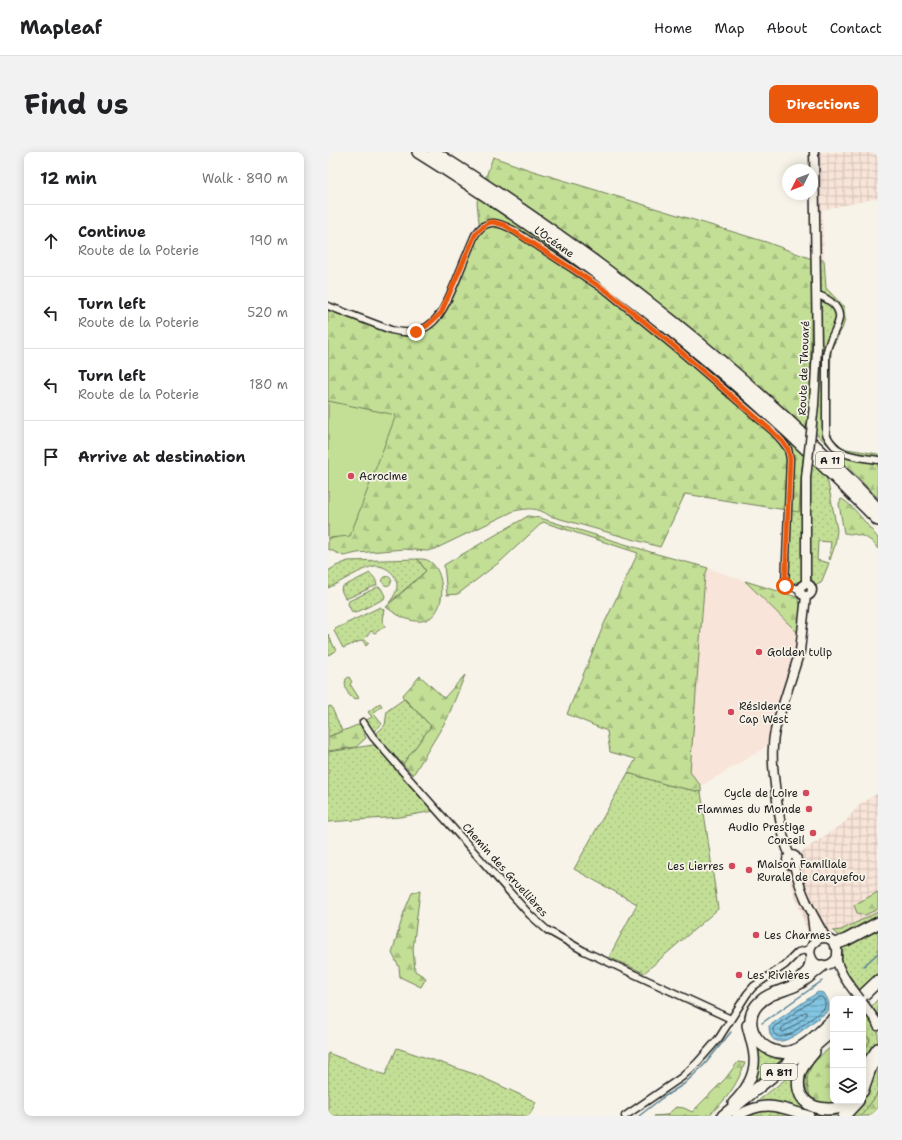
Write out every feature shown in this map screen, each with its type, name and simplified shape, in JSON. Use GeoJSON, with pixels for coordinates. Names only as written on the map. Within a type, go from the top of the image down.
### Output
{"type":"FeatureCollection","features":[{"type":"Feature","properties":{"kind":"highway","name":"L’Océane"},"geometry":{"type":"LineString","coordinates":[[418,152],[543,234],[672,331],[756,402],[878,520]]}},
{"type":"Feature","properties":{"kind":"highway","name":"L’Océane"},"geometry":{"type":"LineString","coordinates":[[434,152],[498,193],[558,235],[632,289],[688,333],[785,417],[878,509]]}},
{"type":"Feature","properties":{"kind":"highway"},"geometry":{"type":"LineString","coordinates":[[859,501],[862,508],[878,528]]}},
{"type":"Feature","properties":{"kind":"highway"},"geometry":{"type":"LineString","coordinates":[[831,941],[859,934],[878,923]]}},
{"type":"Feature","properties":{"kind":"highway"},"geometry":{"type":"LineString","coordinates":[[824,966],[797,984],[764,998],[757,1005],[753,1013],[752,1030],[760,1043],[766,1048],[774,1052],[788,1052],[803,1046],[830,1023]]}},
{"type":"Feature","properties":{"kind":"highway"},"geometry":{"type":"LineString","coordinates":[[863,996],[878,981]]}},
{"type":"Feature","properties":{"kind":"highway"},"geometry":{"type":"LineString","coordinates":[[866,1000],[878,987]]}},
{"type":"Feature","properties":{"kind":"highway","name":"A 811"},"geometry":{"type":"LineString","coordinates":[[723,1116],[780,1071],[830,1027]]}},
{"type":"Feature","properties":{"kind":"highway","name":"A 811"},"geometry":{"type":"LineString","coordinates":[[728,1116],[766,1087],[831,1032]]}},
{"type":"Feature","properties":{"kind":"highway"},"geometry":{"type":"LineString","coordinates":[[825,1038],[822,1044],[807,1060],[799,1075],[798,1089],[801,1098],[811,1110],[821,1115],[831,1115],[842,1112],[852,1104]]}},
{"type":"Feature","properties":{"kind":"highway"},"geometry":{"type":"LineString","coordinates":[[866,1069],[878,1049]]}},
{"type":"Feature","properties":{"kind":"main road","name":"Route de Thouaré"},"geometry":{"type":"LineString","coordinates":[[803,586],[806,478],[814,405],[817,348],[814,152]]}},
{"type":"Feature","properties":{"kind":"main road"},"geometry":{"type":"LineString","coordinates":[[803,586],[801,594],[806,596],[800,651],[774,731],[774,773],[786,848],[790,855],[797,859],[794,865],[802,893],[811,912],[831,941],[838,948],[837,957],[842,975]]}},
{"type":"Feature","properties":{"kind":"main road"},"geometry":{"type":"LineString","coordinates":[[718,1116],[741,1094],[752,1076],[754,1054],[747,1024],[749,1013],[753,1004],[764,993],[792,983],[806,974],[810,966],[812,949],[811,912]]}},
{"type":"Feature","properties":{"kind":"main road"},"geometry":{"type":"LineString","coordinates":[[812,949],[822,938],[831,941]]}},
{"type":"Feature","properties":{"kind":"main road"},"geometry":{"type":"LineString","coordinates":[[812,949],[816,964],[833,969],[842,975],[858,996]]}},
{"type":"Feature","properties":{"kind":"main road"},"geometry":{"type":"LineString","coordinates":[[824,966],[832,963],[837,957]]}},
{"type":"Feature","properties":{"kind":"main road"},"geometry":{"type":"LineString","coordinates":[[866,1007],[876,1022]]}},
{"type":"Feature","properties":{"kind":"main road"},"geometry":{"type":"LineString","coordinates":[[866,1083],[872,1066],[878,1060]]}},
{"type":"Feature","properties":{"kind":"main road"},"geometry":{"type":"LineString","coordinates":[[843,1116],[848,1114],[856,1104]]}},
{"type":"Feature","properties":{"kind":"main road"},"geometry":{"type":"LineString","coordinates":[[737,1116],[758,1106],[780,1108],[809,1116]]}},
{"type":"Feature","properties":{"kind":"street"},"geometry":{"type":"LineString","coordinates":[[328,306],[391,330],[400,332],[416,332],[428,325],[441,313],[479,230],[483,226],[493,222],[504,225],[516,231],[608,292],[741,403],[782,441],[788,449],[790,459],[785,586],[803,586]]}},
{"type":"Feature","properties":{"kind":"street"},"geometry":{"type":"LineString","coordinates":[[817,295],[827,299],[833,304],[840,317],[839,323],[828,344],[826,356],[826,434],[830,442],[837,450],[844,454],[878,460]]}},
{"type":"Feature","properties":{"kind":"street","name":"Chemin des Gruellières"},"geometry":{"type":"LineString","coordinates":[[363,722],[373,737],[404,773],[530,915],[547,930],[584,951],[731,1019]]}},
{"type":"Feature","properties":{"kind":"street"},"geometry":{"type":"LineString","coordinates":[[626,1116],[682,1077],[709,1050],[719,1038],[747,994],[754,986],[785,965],[798,952],[812,949]]}},
{"type":"Feature","properties":{"kind":"shaded area"},"geometry":{"type":"Polygon","coordinates":[[[810,152],[878,152],[878,198],[822,210],[824,260],[812,259],[810,250],[810,200],[818,200],[818,164],[810,164],[810,152]]]}},
{"type":"Feature","properties":{"kind":"shaded area"},"geometry":{"type":"Polygon","coordinates":[[[708,568],[745,581],[798,633],[794,657],[775,714],[770,740],[763,749],[701,786],[690,772],[705,575],[708,568]]]}},
{"type":"Feature","properties":{"kind":"shaded area"},"geometry":{"type":"Polygon","coordinates":[[[878,793],[878,912],[841,930],[809,936],[784,864],[845,822],[860,804],[878,793]]]}},
{"type":"Feature","properties":{"kind":"green space"},"geometry":{"type":"Polygon","coordinates":[[[493,157],[530,170],[766,242],[812,259],[810,411],[802,467],[799,512],[685,494],[660,547],[550,516],[541,511],[529,509],[514,511],[435,549],[427,551],[404,549],[357,553],[344,556],[328,549],[328,307],[404,336],[418,334],[435,324],[447,310],[480,232],[477,202],[493,157]]]}},
{"type":"Feature","properties":{"kind":"green space"},"geometry":{"type":"Polygon","coordinates":[[[812,259],[824,260],[826,288],[844,307],[845,320],[842,329],[831,349],[829,425],[831,437],[841,446],[844,460],[808,426],[810,411],[812,259]]]}},
{"type":"Feature","properties":{"kind":"green space"},"geometry":{"type":"Polygon","coordinates":[[[709,368],[811,461],[826,477],[837,530],[835,545],[830,560],[831,542],[818,541],[817,560],[829,563],[821,583],[816,585],[813,583],[809,568],[808,508],[803,466],[801,498],[803,571],[801,581],[794,583],[790,581],[788,576],[792,457],[709,368]]]}},
{"type":"Feature","properties":{"kind":"green space","name":"Acrocime"},"geometry":{"type":"Polygon","coordinates":[[[328,401],[396,415],[350,536],[328,538],[328,401]]]}},
{"type":"Feature","properties":{"kind":"green space"},"geometry":{"type":"Polygon","coordinates":[[[841,446],[847,449],[878,454],[878,498],[845,464],[841,446]]]}},
{"type":"Feature","properties":{"kind":"green space"},"geometry":{"type":"Polygon","coordinates":[[[841,499],[855,510],[878,538],[878,549],[875,544],[863,536],[844,533],[839,504],[841,499]]]}},
{"type":"Feature","properties":{"kind":"green space"},"geometry":{"type":"Polygon","coordinates":[[[528,516],[540,518],[708,568],[705,575],[690,772],[701,786],[701,792],[668,785],[628,773],[636,759],[610,752],[607,731],[567,714],[604,624],[638,553],[543,522],[501,561],[458,594],[447,595],[444,565],[528,516]]]}},
{"type":"Feature","properties":{"kind":"green space"},"geometry":{"type":"Polygon","coordinates":[[[418,559],[426,571],[389,603],[396,591],[397,585],[395,577],[391,572],[380,566],[374,566],[364,570],[328,588],[328,571],[348,561],[418,559]]]}},
{"type":"Feature","properties":{"kind":"green space"},"geometry":{"type":"Polygon","coordinates":[[[418,559],[427,560],[435,567],[440,578],[442,592],[440,605],[433,615],[422,621],[407,619],[386,607],[426,571],[418,559]]]}},
{"type":"Feature","properties":{"kind":"green space"},"geometry":{"type":"Polygon","coordinates":[[[370,573],[375,578],[377,585],[345,598],[341,590],[342,587],[370,573]]]}},
{"type":"Feature","properties":{"kind":"green space"},"geometry":{"type":"Polygon","coordinates":[[[385,577],[389,577],[391,581],[389,585],[385,585],[383,583],[383,579],[385,577]]]}},
{"type":"Feature","properties":{"kind":"green space"},"geometry":{"type":"Polygon","coordinates":[[[745,581],[797,597],[801,606],[798,633],[745,581]]]}},
{"type":"Feature","properties":{"kind":"green space"},"geometry":{"type":"Polygon","coordinates":[[[378,587],[381,588],[385,596],[384,599],[355,613],[352,612],[348,604],[349,601],[378,587]]]}},
{"type":"Feature","properties":{"kind":"green space"},"geometry":{"type":"Polygon","coordinates":[[[380,607],[384,610],[382,619],[385,626],[375,633],[371,631],[364,639],[369,643],[366,646],[363,640],[343,648],[334,631],[335,629],[380,607]]]}},
{"type":"Feature","properties":{"kind":"green space"},"geometry":{"type":"Polygon","coordinates":[[[328,634],[336,651],[328,655],[328,634]]]}},
{"type":"Feature","properties":{"kind":"green space"},"geometry":{"type":"Polygon","coordinates":[[[465,675],[447,719],[413,775],[403,764],[431,726],[402,696],[420,676],[444,698],[465,675]]]}},
{"type":"Feature","properties":{"kind":"green space"},"geometry":{"type":"Polygon","coordinates":[[[349,677],[352,682],[350,684],[359,698],[352,698],[346,689],[345,682],[349,677]]]}},
{"type":"Feature","properties":{"kind":"green space"},"geometry":{"type":"Polygon","coordinates":[[[404,699],[431,726],[403,764],[376,736],[385,725],[387,711],[404,699]]]}},
{"type":"Feature","properties":{"kind":"green space"},"geometry":{"type":"Polygon","coordinates":[[[380,703],[382,706],[373,713],[382,724],[373,732],[365,721],[372,717],[368,712],[380,703]]]}},
{"type":"Feature","properties":{"kind":"green space"},"geometry":{"type":"Polygon","coordinates":[[[331,706],[342,731],[328,737],[328,707],[331,706]]]}},
{"type":"Feature","properties":{"kind":"green space"},"geometry":{"type":"Polygon","coordinates":[[[360,724],[366,738],[356,747],[328,751],[328,737],[360,724]]]}},
{"type":"Feature","properties":{"kind":"green space"},"geometry":{"type":"Polygon","coordinates":[[[373,745],[383,751],[434,811],[400,817],[328,822],[328,752],[373,745]]]}},
{"type":"Feature","properties":{"kind":"green space"},"geometry":{"type":"Polygon","coordinates":[[[628,773],[668,785],[701,792],[718,909],[644,973],[609,957],[637,904],[574,869],[628,773]]]}},
{"type":"Feature","properties":{"kind":"green space"},"geometry":{"type":"Polygon","coordinates":[[[420,891],[413,949],[415,971],[426,978],[421,987],[400,977],[399,967],[392,953],[404,912],[412,893],[420,891]]]}},
{"type":"Feature","properties":{"kind":"green space"},"geometry":{"type":"Polygon","coordinates":[[[878,892],[878,909],[865,915],[857,913],[854,905],[878,892]]]}},
{"type":"Feature","properties":{"kind":"green space"},"geometry":{"type":"Polygon","coordinates":[[[878,912],[878,972],[860,990],[843,966],[843,950],[837,935],[833,931],[841,930],[878,912]]]}},
{"type":"Feature","properties":{"kind":"green space"},"geometry":{"type":"Polygon","coordinates":[[[878,999],[878,1090],[876,1096],[861,1116],[746,1116],[754,1112],[758,1101],[792,1074],[811,1066],[807,1085],[809,1094],[814,1104],[866,1104],[866,1048],[870,1040],[866,1035],[866,1013],[878,999]]]}},
{"type":"Feature","properties":{"kind":"green space"},"geometry":{"type":"Polygon","coordinates":[[[866,1035],[870,1040],[866,1048],[866,1035]]]}},
{"type":"Feature","properties":{"kind":"green space"},"geometry":{"type":"Polygon","coordinates":[[[397,1048],[477,1075],[536,1102],[530,1114],[527,1116],[328,1116],[328,1053],[385,1075],[397,1048]]]}},
{"type":"Feature","properties":{"kind":"green space"},"geometry":{"type":"Polygon","coordinates":[[[830,1048],[830,1104],[842,1104],[837,1107],[814,1104],[807,1085],[809,1070],[818,1058],[830,1048]]]}},
{"type":"Feature","properties":{"kind":"green space"},"geometry":{"type":"Polygon","coordinates":[[[758,1049],[771,1057],[784,1060],[756,1083],[755,1080],[759,1065],[758,1049]]]}},
{"type":"Feature","properties":{"kind":"green space"},"geometry":{"type":"Polygon","coordinates":[[[738,1062],[745,1063],[738,1079],[726,1098],[708,1116],[654,1116],[667,1115],[676,1107],[684,1108],[692,1112],[725,1079],[738,1062]]]}},
{"type":"Feature","properties":{"kind":"green space"},"geometry":{"type":"Polygon","coordinates":[[[878,1090],[878,1108],[869,1116],[861,1116],[876,1096],[878,1090]]]}},
{"type":"Feature","properties":{"kind":"water"},"geometry":{"type":"Polygon","coordinates":[[[818,992],[824,993],[827,997],[829,1004],[828,1011],[795,1036],[780,1041],[775,1040],[771,1035],[769,1026],[818,992]]]}},
{"type":"Feature","properties":{"kind":"waterway"},"geometry":{"type":"LineString","coordinates":[[864,966],[878,953]]}},
{"type":"Feature","properties":{"kind":"waterway"},"geometry":{"type":"LineString","coordinates":[[762,1023],[822,981]]}},
{"type":"Feature","properties":{"kind":"waterway"},"geometry":{"type":"LineString","coordinates":[[639,1116],[662,1098],[684,1084],[705,1064],[731,1032]]}},
{"type":"Feature","properties":{"kind":"place","name":"Acrocime"},"geometry":{"type":"Point","coordinates":[351,476]}},
{"type":"Feature","properties":{"kind":"place","name":"Golden tulip"},"geometry":{"type":"Point","coordinates":[759,652]}},
{"type":"Feature","properties":{"kind":"place","name":"Résidence Cap West"},"geometry":{"type":"Point","coordinates":[731,712]}},
{"type":"Feature","properties":{"kind":"place","name":"Cycle de Loire"},"geometry":{"type":"Point","coordinates":[806,793]}},
{"type":"Feature","properties":{"kind":"place","name":"Flammes du Monde"},"geometry":{"type":"Point","coordinates":[809,809]}},
{"type":"Feature","properties":{"kind":"place","name":"Audio Prestige Conseil"},"geometry":{"type":"Point","coordinates":[813,833]}},
{"type":"Feature","properties":{"kind":"place","name":"Les Lierres"},"geometry":{"type":"Point","coordinates":[732,866]}},
{"type":"Feature","properties":{"kind":"place","name":"Maison Familiale Rurale de Carquefou"},"geometry":{"type":"Point","coordinates":[749,870]}},
{"type":"Feature","properties":{"kind":"place","name":"Les Charmes"},"geometry":{"type":"Point","coordinates":[756,935]}},
{"type":"Feature","properties":{"kind":"place","name":"Les Rivières"},"geometry":{"type":"Point","coordinates":[739,975]}},
{"type":"Feature","properties":{"kind":"route"},"geometry":{"type":"LineString","coordinates":[[416,332],[436,320],[441,313],[475,235],[488,223],[499,223],[516,231],[608,292],[741,403],[773,432],[788,449],[790,459],[785,586]]}}]}
